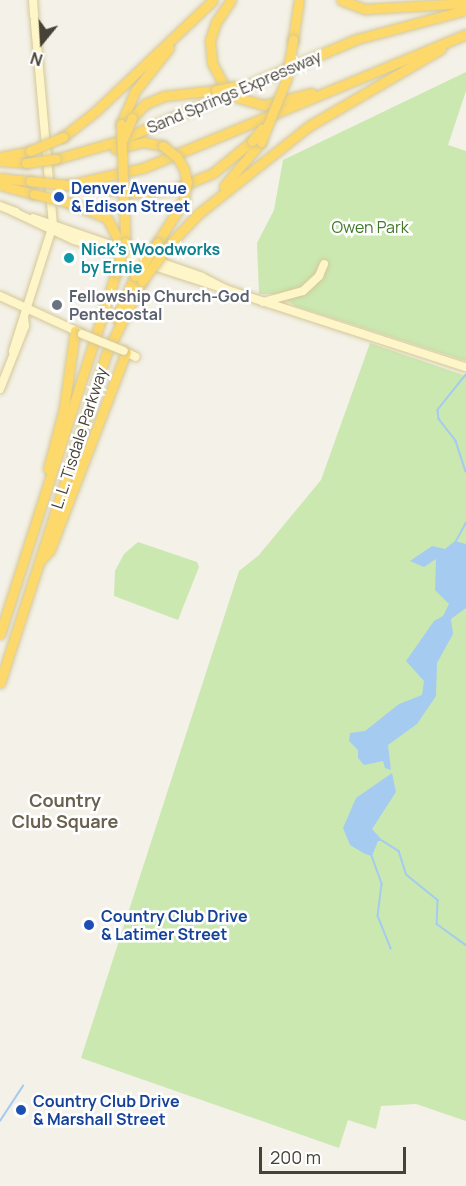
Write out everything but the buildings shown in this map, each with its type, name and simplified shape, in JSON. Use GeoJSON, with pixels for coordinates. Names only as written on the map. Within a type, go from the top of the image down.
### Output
{"type":"FeatureCollection","features":[{"type":"Feature","properties":{"kind":"highway"},"geometry":{"type":"LineString","coordinates":[[0,159],[30,151],[63,137],[89,118],[213,0]]}},
{"type":"Feature","properties":{"kind":"highway"},"geometry":{"type":"LineString","coordinates":[[231,0],[216,22],[210,48],[215,71],[228,90],[255,104],[285,103],[466,35]]}},
{"type":"Feature","properties":{"kind":"highway"},"geometry":{"type":"LineString","coordinates":[[138,279],[198,214],[256,142],[281,94],[299,0]]}},
{"type":"Feature","properties":{"kind":"highway"},"geometry":{"type":"LineString","coordinates":[[341,0],[359,8],[466,3]]}},
{"type":"Feature","properties":{"kind":"highway","name":"Sand Springs Expressway"},"geometry":{"type":"LineString","coordinates":[[0,159],[26,163],[56,159],[115,142],[220,93],[253,83],[357,39],[466,9]]}},
{"type":"Feature","properties":{"kind":"highway"},"geometry":{"type":"LineString","coordinates":[[121,159],[121,124],[135,91],[192,21]]}},
{"type":"Feature","properties":{"kind":"highway"},"geometry":{"type":"LineString","coordinates":[[198,214],[309,126],[466,35]]}},
{"type":"Feature","properties":{"kind":"highway"},"geometry":{"type":"LineString","coordinates":[[68,185],[143,168],[383,67]]}},
{"type":"Feature","properties":{"kind":"highway"},"geometry":{"type":"LineString","coordinates":[[121,159],[124,134],[132,118],[145,105],[164,96],[220,93]]}},
{"type":"Feature","properties":{"kind":"highway"},"geometry":{"type":"LineString","coordinates":[[0,178],[135,193],[174,189],[213,173],[256,142]]}},
{"type":"Feature","properties":{"kind":"highway"},"geometry":{"type":"LineString","coordinates":[[56,159],[83,157],[138,143],[163,146],[184,169],[187,182],[183,202],[138,279]]}},
{"type":"Feature","properties":{"kind":"highway","name":"L. L. Tisdale Parkway"},"geometry":{"type":"LineString","coordinates":[[0,634],[116,272],[126,232],[121,159]]}},
{"type":"Feature","properties":{"kind":"highway"},"geometry":{"type":"LineString","coordinates":[[0,185],[101,213],[114,228],[119,250],[116,272]]}},
{"type":"Feature","properties":{"kind":"highway","name":"L. L. Tisdale Parkway"},"geometry":{"type":"LineString","coordinates":[[0,683],[107,352],[119,306],[138,279]]}},
{"type":"Feature","properties":{"kind":"highway"},"geometry":{"type":"LineString","coordinates":[[34,530],[64,408],[79,332]]}},
{"type":"Feature","properties":{"kind":"highway"},"geometry":{"type":"LineString","coordinates":[[38,563],[50,550],[125,351]]}},
{"type":"Feature","properties":{"kind":"main road"},"geometry":{"type":"LineString","coordinates":[[0,389],[52,228],[33,0]]}},
{"type":"Feature","properties":{"kind":"main road"},"geometry":{"type":"LineString","coordinates":[[0,206],[52,228],[263,302],[466,367]]}},
{"type":"Feature","properties":{"kind":"main road"},"geometry":{"type":"LineString","coordinates":[[263,302],[303,291],[320,276],[324,264]]}},
{"type":"Feature","properties":{"kind":"main road"},"geometry":{"type":"LineString","coordinates":[[0,298],[26,313],[79,332],[136,357]]}},
{"type":"Feature","properties":{"kind":"green space","name":"Owen Park"},"geometry":{"type":"Polygon","coordinates":[[[466,72],[466,91],[448,145],[466,151],[466,361],[295,306],[278,294],[259,294],[257,243],[274,210],[283,160],[466,72]]]}},
{"type":"Feature","properties":{"kind":"green space"},"geometry":{"type":"Polygon","coordinates":[[[370,343],[466,376],[466,1121],[416,1104],[381,1106],[376,1129],[348,1120],[339,1148],[81,1058],[239,571],[259,555],[321,480],[370,343]]]}},
{"type":"Feature","properties":{"kind":"green space"},"geometry":{"type":"Polygon","coordinates":[[[138,542],[197,562],[199,567],[178,620],[114,596],[115,571],[124,554],[138,542]]]}},
{"type":"Feature","properties":{"kind":"water"},"geometry":{"type":"Polygon","coordinates":[[[455,541],[466,544],[466,608],[451,619],[453,634],[437,663],[436,696],[417,724],[388,745],[391,770],[385,768],[383,761],[364,765],[358,758],[358,750],[349,741],[350,733],[365,731],[399,704],[422,695],[424,681],[406,661],[434,621],[443,616],[449,604],[435,590],[436,559],[424,567],[410,561],[432,546],[445,549],[455,541]]]}},
{"type":"Feature","properties":{"kind":"water"},"geometry":{"type":"Polygon","coordinates":[[[392,773],[396,792],[372,829],[383,841],[378,841],[372,856],[365,854],[350,845],[343,828],[356,798],[392,773]]]}},
{"type":"Feature","properties":{"kind":"waterway"},"geometry":{"type":"LineString","coordinates":[[466,375],[438,410],[439,419],[456,441],[466,471]]}},
{"type":"Feature","properties":{"kind":"waterway"},"geometry":{"type":"LineString","coordinates":[[456,541],[466,523]]}},
{"type":"Feature","properties":{"kind":"waterway"},"geometry":{"type":"LineString","coordinates":[[383,841],[399,851],[407,875],[438,900],[437,924],[466,945]]}},
{"type":"Feature","properties":{"kind":"waterway"},"geometry":{"type":"LineString","coordinates":[[372,856],[382,884],[378,916],[391,949]]}},
{"type":"Feature","properties":{"kind":"waterway"},"geometry":{"type":"LineString","coordinates":[[0,1121],[23,1086]]}},
{"type":"Feature","properties":{"kind":"place","name":"Denver Avenue & Edison Street"},"geometry":{"type":"Point","coordinates":[59,197]}},
{"type":"Feature","properties":{"kind":"place","name":"Nick's Woodworks by Ernie"},"geometry":{"type":"Point","coordinates":[69,258]}},
{"type":"Feature","properties":{"kind":"place","name":"Fellowship Church-God Pentecostal"},"geometry":{"type":"Point","coordinates":[57,305]}},
{"type":"Feature","properties":{"kind":"place","name":"Country Club Drive & Latimer Street"},"geometry":{"type":"Point","coordinates":[89,925]}},
{"type":"Feature","properties":{"kind":"place","name":"Country Club Drive & Marshall Street"},"geometry":{"type":"Point","coordinates":[21,1110]}},
{"type":"Feature","properties":{"kind":"district","name":"Country Club Square"},"geometry":{"type":"Point","coordinates":[65,811]}}]}
